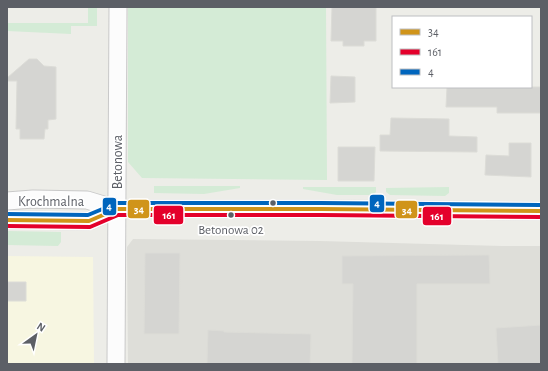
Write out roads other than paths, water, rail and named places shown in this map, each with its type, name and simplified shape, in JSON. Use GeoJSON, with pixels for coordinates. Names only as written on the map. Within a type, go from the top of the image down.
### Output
{"type":"FeatureCollection","features":[{"type":"Feature","properties":{"kind":"street","name":"Betonowa"},"geometry":{"type":"LineString","coordinates":[[116,364],[118,7]]}},
{"type":"Feature","properties":{"kind":"street","name":"Krochmalna"},"geometry":{"type":"LineString","coordinates":[[7,201],[33,199],[87,200],[117,209],[541,211]]}},
{"type":"Feature","properties":{"kind":"street","name":"Krochmalna"},"geometry":{"type":"LineString","coordinates":[[7,220],[89,221],[117,209]]}},
{"type":"Feature","properties":{"kind":"place","name":"Betonowa 02"},"geometry":{"type":"Point","coordinates":[231,215]}}]}
